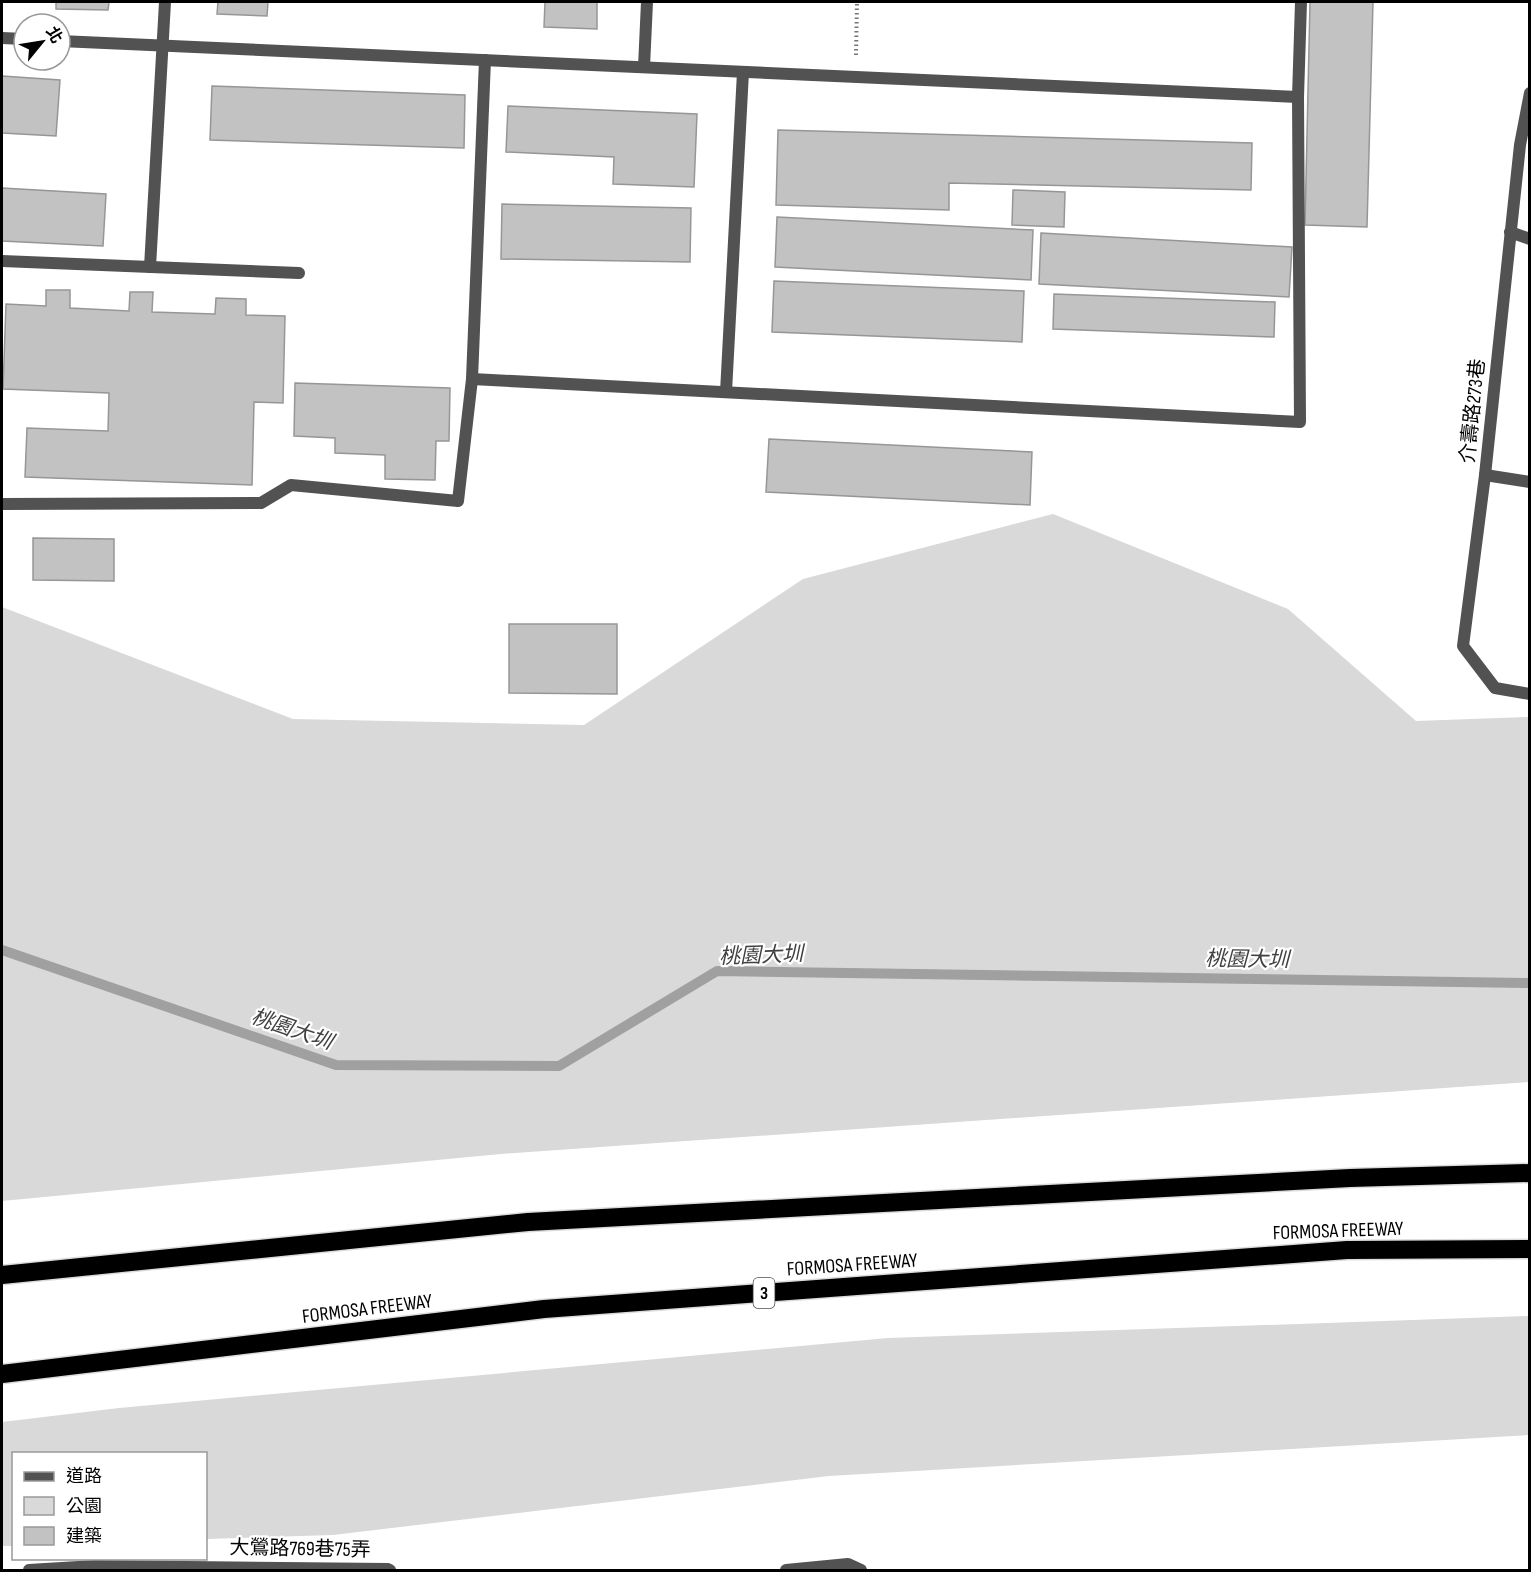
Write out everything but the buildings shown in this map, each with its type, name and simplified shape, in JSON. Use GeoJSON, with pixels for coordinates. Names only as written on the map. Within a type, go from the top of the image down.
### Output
{"type":"FeatureCollection","features":[{"type":"Feature","properties":{"kind":"highway"},"geometry":{"type":"LineString","coordinates":[[2,1275],[528,1222],[1350,1178],[1530,1173]]}},
{"type":"Feature","properties":{"kind":"highway","name":"FORMOSA FREEWAY"},"geometry":{"type":"LineString","coordinates":[[2,1374],[544,1309],[1347,1250],[1530,1249]]}},
{"type":"Feature","properties":{"kind":"street"},"geometry":{"type":"LineString","coordinates":[[150,267],[165,2]]}},
{"type":"Feature","properties":{"kind":"street"},"geometry":{"type":"LineString","coordinates":[[644,68],[647,2]]}},
{"type":"Feature","properties":{"kind":"street"},"geometry":{"type":"LineString","coordinates":[[472,379],[1300,422],[1298,97],[1301,2]]}},
{"type":"Feature","properties":{"kind":"street"},"geometry":{"type":"LineString","coordinates":[[72,41],[1298,97]]}},
{"type":"Feature","properties":{"kind":"street"},"geometry":{"type":"LineString","coordinates":[[2,504],[261,503],[291,485],[458,501],[472,379],[485,60]]}},
{"type":"Feature","properties":{"kind":"street"},"geometry":{"type":"LineString","coordinates":[[726,392],[743,72]]}},
{"type":"Feature","properties":{"kind":"street","name":"介壽路273巷"},"geometry":{"type":"LineString","coordinates":[[1530,93],[1525,146],[1510,232],[1485,475],[1463,646],[1495,688],[1530,694]]}},
{"type":"Feature","properties":{"kind":"street"},"geometry":{"type":"LineString","coordinates":[[1510,232],[1530,239]]}},
{"type":"Feature","properties":{"kind":"street"},"geometry":{"type":"LineString","coordinates":[[2,261],[299,273]]}},
{"type":"Feature","properties":{"kind":"street"},"geometry":{"type":"LineString","coordinates":[[1485,475],[1530,482]]}},
{"type":"Feature","properties":{"kind":"street"},"geometry":{"type":"LineString","coordinates":[[786,1570],[848,1564],[861,1570]]}},
{"type":"Feature","properties":{"kind":"street","name":"大鶯路769巷75弄"},"geometry":{"type":"LineString","coordinates":[[29,1570],[95,1566],[390,1570]]}},
{"type":"Feature","properties":{"kind":"path"},"geometry":{"type":"LineString","coordinates":[[855,77],[857,2]]}},
{"type":"Feature","properties":{"kind":"green space"},"geometry":{"type":"Polygon","coordinates":[[[1053,514],[1288,609],[1416,721],[1529,717],[1529,1082],[501,1154],[2,1201],[2,607],[293,719],[584,725],[803,579],[1053,514]]]}},
{"type":"Feature","properties":{"kind":"green space"},"geometry":{"type":"Polygon","coordinates":[[[1529,1316],[1529,1435],[829,1476],[333,1535],[207,1539],[207,1452],[12,1452],[12,1546],[2,1546],[2,1422],[119,1408],[888,1338],[1529,1316]]]}},
{"type":"Feature","properties":{"kind":"waterway","name":"桃園大圳"},"geometry":{"type":"LineString","coordinates":[[2,950],[336,1065],[559,1066],[717,971],[1530,983]]}}]}
